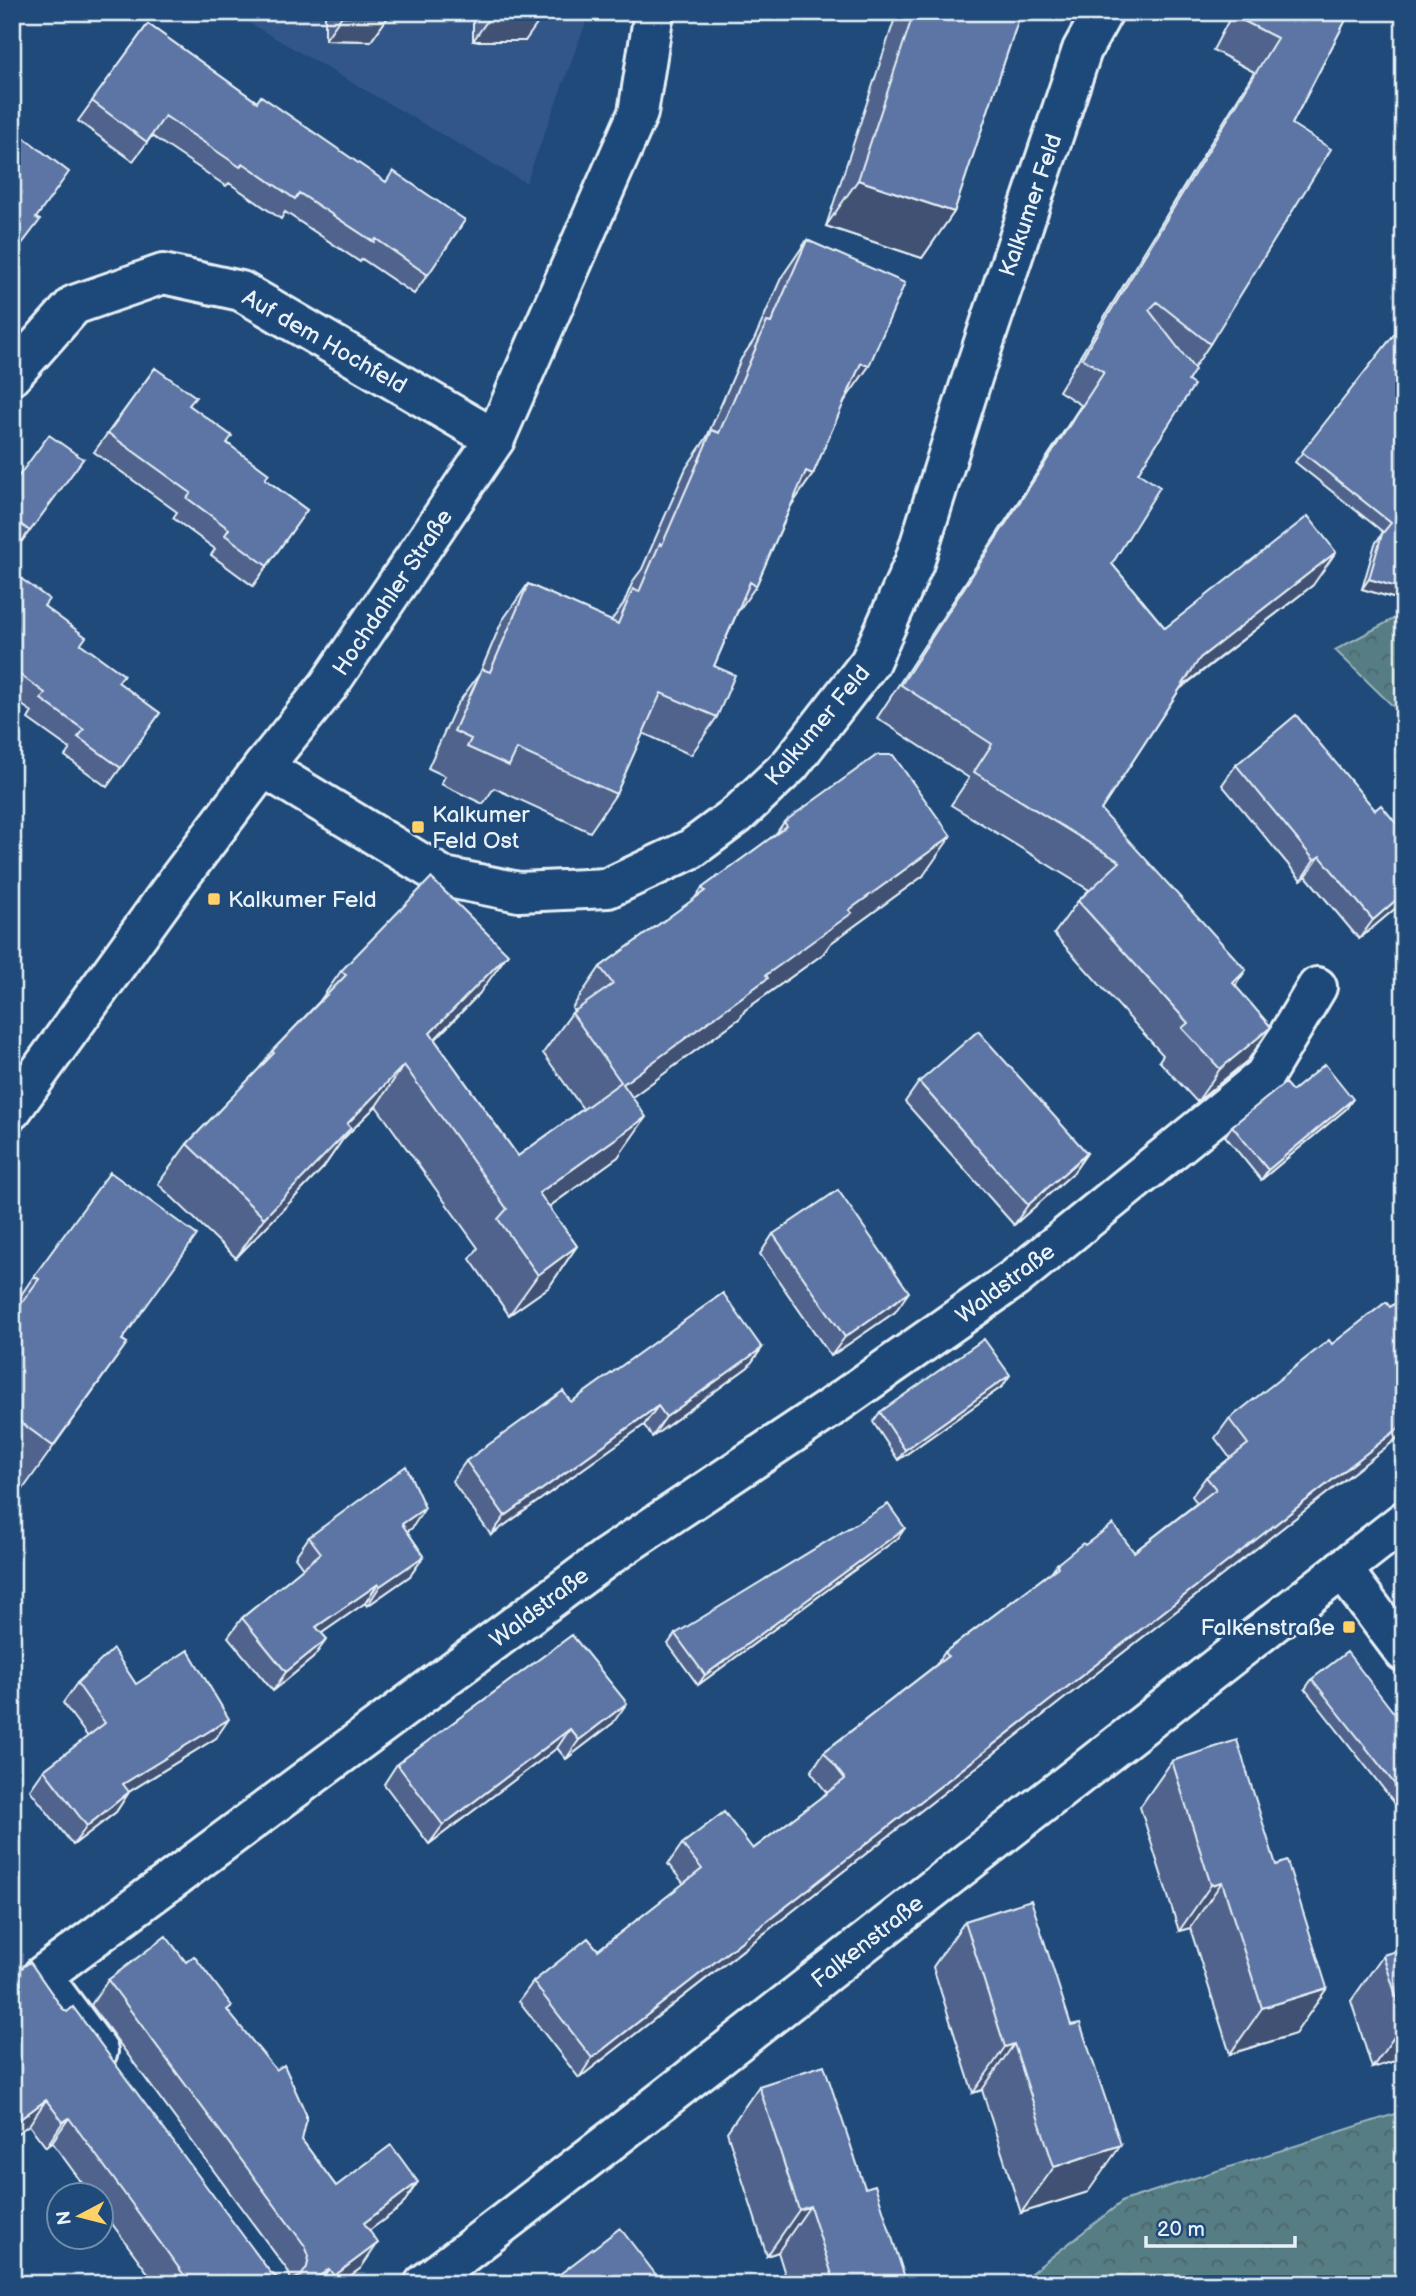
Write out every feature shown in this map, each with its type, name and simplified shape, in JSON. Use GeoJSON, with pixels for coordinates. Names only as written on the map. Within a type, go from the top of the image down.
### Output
{"type":"FeatureCollection","features":[{"type":"Feature","properties":{"kind":"street","name":"Hochdahler Straße"},"geometry":{"type":"LineString","coordinates":[[12,1110],[177,881],[328,686],[495,439],[638,113],[654,12]]}},
{"type":"Feature","properties":{"kind":"street","name":"Kalkumer Feld"},"geometry":{"type":"LineString","coordinates":[[263,767],[444,877],[519,892],[608,888],[691,849],[737,815],[790,765],[870,662],[914,563],[973,376],[1082,50],[1103,12]]}},
{"type":"Feature","properties":{"kind":"street","name":"Auf dem Hochfeld"},"geometry":{"type":"LineString","coordinates":[[12,375],[74,305],[163,274],[241,291],[495,439]]}},
{"type":"Feature","properties":{"kind":"street","name":"Waldstraße"},"geometry":{"type":"LineString","coordinates":[[115,2075],[42,1976],[607,1557],[826,1411],[1015,1278],[1264,1076],[1317,987]]}},
{"type":"Feature","properties":{"kind":"street","name":"Falkenstraße"},"geometry":{"type":"LineString","coordinates":[[424,2284],[628,2128],[1404,1521]]}},
{"type":"Feature","properties":{"kind":"street"},"geometry":{"type":"LineString","coordinates":[[1342,1569],[1404,1652]]}},
{"type":"Feature","properties":{"kind":"shaded area"},"geometry":{"type":"Polygon","coordinates":[[[230,12],[587,12],[585,25],[526,183],[230,12]]]}},
{"type":"Feature","properties":{"kind":"green space"},"geometry":{"type":"Polygon","coordinates":[[[1404,611],[1404,717],[1335,650],[1404,611]]]}},
{"type":"Feature","properties":{"kind":"green space"},"geometry":{"type":"Polygon","coordinates":[[[1404,2111],[1404,2284],[1017,2284],[1123,2201],[1404,2111]]]}},
{"type":"Feature","properties":{"kind":"building"},"geometry":{"type":"Polygon","coordinates":[[[342,12],[388,12],[388,17],[342,16],[342,12]]]}},
{"type":"Feature","properties":{"kind":"building"},"geometry":{"type":"Polygon","coordinates":[[[490,12],[542,12],[542,17],[490,17],[490,12]]]}},
{"type":"Feature","properties":{"kind":"building"},"geometry":{"type":"Polygon","coordinates":[[[914,12],[1021,12],[954,212],[858,180],[914,12]]]}},
{"type":"Feature","properties":{"kind":"building"},"geometry":{"type":"Polygon","coordinates":[[[1239,12],[1350,12],[1292,124],[1331,149],[1210,344],[1157,302],[1149,310],[1195,370],[1188,381],[1194,385],[1138,473],[1160,487],[1112,564],[1165,628],[1308,516],[1336,552],[1200,658],[1101,810],[1246,970],[1233,983],[1271,1027],[1220,1069],[1182,1028],[1188,1023],[1078,901],[1120,862],[974,772],[992,744],[901,685],[1104,372],[1082,358],[1277,38],[1236,17],[1239,12]]]}},
{"type":"Feature","properties":{"kind":"building"},"geometry":{"type":"Polygon","coordinates":[[[148,24],[257,102],[261,96],[386,182],[393,171],[465,220],[428,275],[376,239],[374,242],[299,193],[295,199],[243,163],[240,167],[165,116],[147,142],[92,101],[148,24]]]}},
{"type":"Feature","properties":{"kind":"building"},"geometry":{"type":"Polygon","coordinates":[[[22,136],[69,172],[36,218],[40,220],[12,257],[12,150],[22,136]]]}},
{"type":"Feature","properties":{"kind":"building"},"geometry":{"type":"Polygon","coordinates":[[[807,240],[905,283],[869,366],[861,363],[813,474],[806,471],[756,586],[750,582],[714,666],[735,675],[717,717],[661,693],[616,794],[517,749],[509,766],[467,747],[471,739],[454,731],[482,669],[490,672],[528,584],[618,624],[633,589],[639,592],[660,543],[662,545],[712,430],[719,433],[767,322],[771,323],[807,240]]]}},
{"type":"Feature","properties":{"kind":"building"},"geometry":{"type":"Polygon","coordinates":[[[1404,322],[1404,589],[1369,579],[1382,534],[1391,523],[1302,452],[1404,322]]]}},
{"type":"Feature","properties":{"kind":"building"},"geometry":{"type":"Polygon","coordinates":[[[155,368],[196,397],[189,405],[232,436],[227,443],[269,474],[265,479],[307,510],[267,566],[225,535],[229,529],[187,498],[191,493],[108,433],[155,368]]]}},
{"type":"Feature","properties":{"kind":"building"},"geometry":{"type":"Polygon","coordinates":[[[49,435],[83,459],[30,531],[12,518],[12,485],[49,435]]]}},
{"type":"Feature","properties":{"kind":"building"},"geometry":{"type":"Polygon","coordinates":[[[12,572],[49,599],[44,606],[86,637],[81,644],[124,675],[118,682],[160,713],[121,768],[78,737],[84,730],[41,699],[45,693],[12,669],[12,572]]]}},
{"type":"Feature","properties":{"kind":"building"},"geometry":{"type":"Polygon","coordinates":[[[1296,715],[1375,810],[1381,805],[1404,833],[1404,893],[1373,920],[1320,856],[1314,860],[1236,765],[1296,715]]]}},
{"type":"Feature","properties":{"kind":"building"},"geometry":{"type":"Polygon","coordinates":[[[877,755],[893,755],[951,836],[849,910],[852,913],[766,975],[768,978],[623,1084],[646,1117],[539,1193],[577,1246],[538,1275],[498,1219],[507,1209],[404,1065],[347,1124],[351,1128],[264,1218],[187,1144],[346,975],[341,971],[431,878],[508,954],[430,1033],[518,1156],[621,1082],[572,1013],[613,984],[600,967],[705,891],[702,888],[787,826],[784,822],[877,755]]]}},
{"type":"Feature","properties":{"kind":"building"},"geometry":{"type":"Polygon","coordinates":[[[12,905],[20,910],[12,922],[12,905]]]}},
{"type":"Feature","properties":{"kind":"building"},"geometry":{"type":"Polygon","coordinates":[[[978,1031],[1087,1153],[1028,1205],[919,1082],[978,1031]]]}},
{"type":"Feature","properties":{"kind":"building"},"geometry":{"type":"Polygon","coordinates":[[[1325,1064],[1353,1099],[1268,1170],[1232,1126],[1285,1083],[1292,1091],[1325,1064]]]}},
{"type":"Feature","properties":{"kind":"building"},"geometry":{"type":"Polygon","coordinates":[[[110,1172],[197,1235],[122,1340],[127,1343],[53,1446],[12,1416],[12,1316],[39,1279],[34,1276],[110,1172]]]}},
{"type":"Feature","properties":{"kind":"building"},"geometry":{"type":"Polygon","coordinates":[[[838,1190],[909,1292],[845,1337],[773,1234],[838,1190]]]}},
{"type":"Feature","properties":{"kind":"building"},"geometry":{"type":"Polygon","coordinates":[[[723,1293],[762,1348],[666,1417],[658,1406],[505,1516],[466,1461],[563,1391],[571,1402],[723,1293]]]}},
{"type":"Feature","properties":{"kind":"building"},"geometry":{"type":"Polygon","coordinates":[[[1404,1296],[1404,1424],[592,2058],[533,1982],[588,1938],[598,1950],[702,1869],[682,1844],[724,1812],[753,1849],[845,1779],[824,1752],[948,1656],[945,1652],[1058,1567],[1057,1564],[1083,1543],[1085,1545],[1113,1524],[1134,1552],[1216,1489],[1206,1477],[1248,1444],[1229,1419],[1329,1340],[1332,1344],[1386,1302],[1390,1307],[1404,1296]]]}},
{"type":"Feature","properties":{"kind":"building"},"geometry":{"type":"Polygon","coordinates":[[[984,1339],[1010,1375],[905,1450],[880,1412],[984,1339]]]}},
{"type":"Feature","properties":{"kind":"building"},"geometry":{"type":"Polygon","coordinates":[[[406,1466],[425,1508],[402,1524],[424,1556],[316,1627],[327,1639],[286,1672],[242,1618],[321,1553],[309,1537],[406,1466]]]}},
{"type":"Feature","properties":{"kind":"building"},"geometry":{"type":"Polygon","coordinates":[[[888,1504],[905,1528],[705,1675],[675,1634],[888,1504]]]}},
{"type":"Feature","properties":{"kind":"building"},"geometry":{"type":"Polygon","coordinates":[[[572,1635],[627,1703],[579,1740],[570,1729],[443,1825],[397,1764],[572,1635]]]}},
{"type":"Feature","properties":{"kind":"building"},"geometry":{"type":"Polygon","coordinates":[[[113,1649],[136,1684],[188,1650],[229,1719],[123,1784],[129,1792],[87,1826],[44,1770],[105,1723],[77,1683],[113,1649]]]}},
{"type":"Feature","properties":{"kind":"building"},"geometry":{"type":"Polygon","coordinates":[[[1347,1652],[1404,1726],[1404,1796],[1312,1679],[1347,1652]]]}},
{"type":"Feature","properties":{"kind":"building"},"geometry":{"type":"Polygon","coordinates":[[[1237,1740],[1276,1865],[1287,1861],[1327,1988],[1262,2008],[1222,1882],[1211,1885],[1172,1761],[1237,1740]]]}},
{"type":"Feature","properties":{"kind":"building"},"geometry":{"type":"Polygon","coordinates":[[[1031,1900],[1071,2025],[1080,2023],[1121,2145],[1054,2167],[1014,2044],[1005,2047],[965,1921],[1031,1900]]]}},
{"type":"Feature","properties":{"kind":"building"},"geometry":{"type":"Polygon","coordinates":[[[166,1936],[186,1962],[194,1956],[232,2006],[227,2010],[276,2070],[284,2065],[306,2114],[302,2140],[336,2186],[391,2145],[418,2182],[364,2223],[378,2243],[334,2276],[329,2269],[309,2284],[173,2284],[184,2275],[69,2118],[63,2122],[46,2100],[12,2125],[12,1975],[30,1962],[62,2008],[67,2012],[73,2007],[270,2272],[279,2280],[290,2281],[301,2276],[307,2267],[309,2256],[305,2246],[108,1980],[166,1936]]]}},
{"type":"Feature","properties":{"kind":"building"},"geometry":{"type":"Polygon","coordinates":[[[1404,1949],[1404,2021],[1383,1955],[1404,1949]]]}},
{"type":"Feature","properties":{"kind":"building"},"geometry":{"type":"Polygon","coordinates":[[[824,2065],[865,2188],[875,2185],[907,2284],[835,2284],[810,2206],[799,2210],[759,2086],[824,2065]]]}},
{"type":"Feature","properties":{"kind":"building"},"geometry":{"type":"Polygon","coordinates":[[[620,2228],[663,2284],[547,2284],[620,2228]]]}},
{"type":"Feature","properties":{"kind":"place","name":"Kalkumer Feld Ost"},"geometry":{"type":"Point","coordinates":[418,827]}},
{"type":"Feature","properties":{"kind":"place","name":"Kalkumer Feld"},"geometry":{"type":"Point","coordinates":[214,899]}},
{"type":"Feature","properties":{"kind":"place","name":"Falkenstraße"},"geometry":{"type":"Point","coordinates":[1349,1627]}}]}
